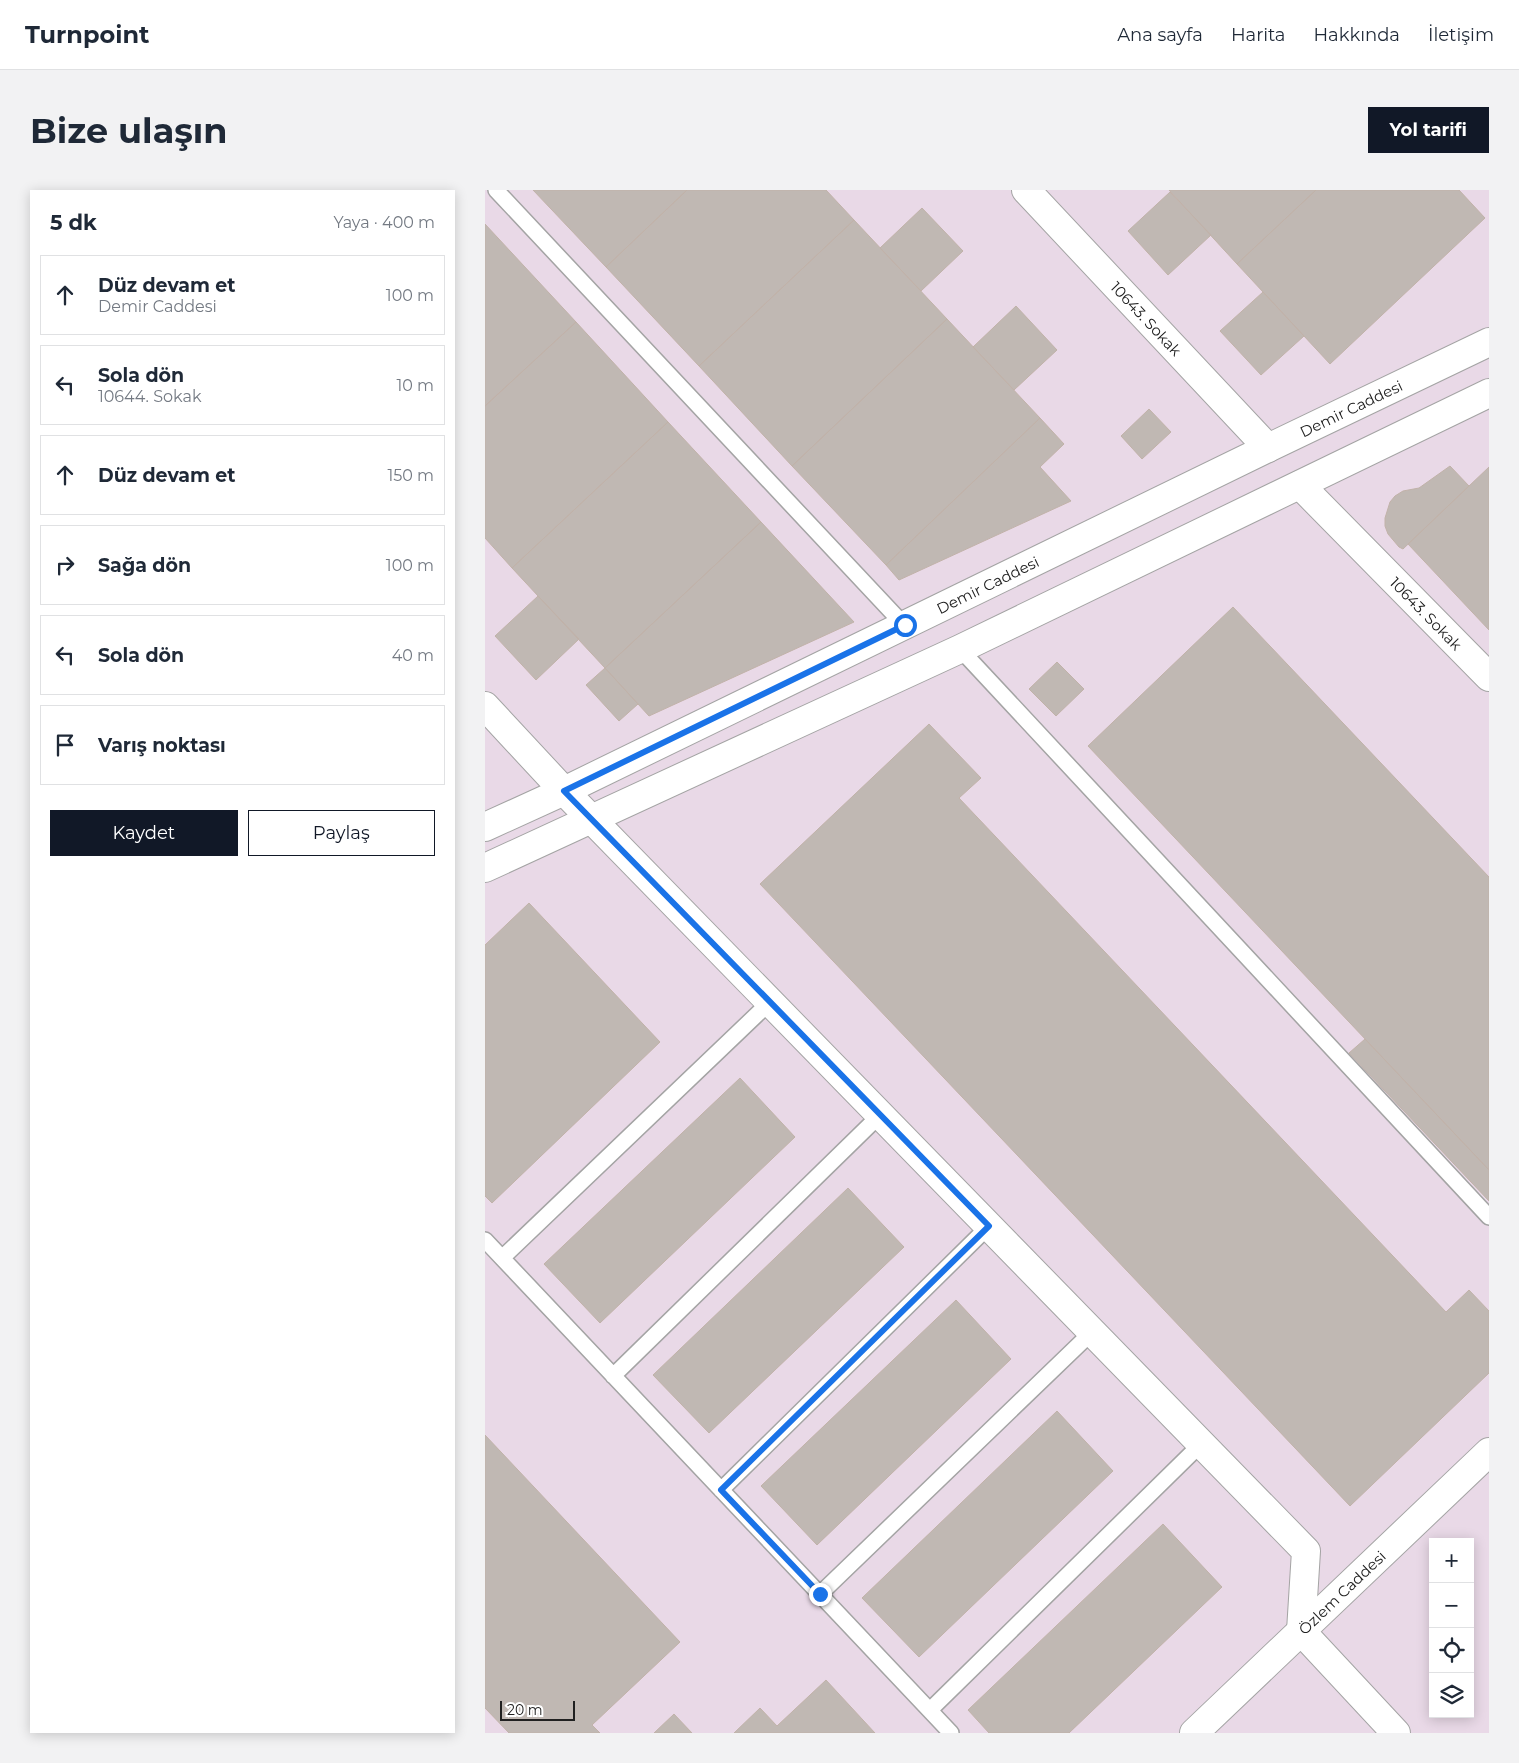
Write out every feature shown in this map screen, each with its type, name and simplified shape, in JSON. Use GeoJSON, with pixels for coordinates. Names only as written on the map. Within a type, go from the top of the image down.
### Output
{"type":"FeatureCollection","features":[{"type":"Feature","properties":{"kind":"street","name":"10643. Sokak"},"geometry":{"type":"LineString","coordinates":[[1026,190],[1268,448]]}},
{"type":"Feature","properties":{"kind":"street","name":"Demir Caddesi"},"geometry":{"type":"LineString","coordinates":[[485,827],[564,791],[1489,342]]}},
{"type":"Feature","properties":{"kind":"street"},"geometry":{"type":"LineString","coordinates":[[485,868],[960,650],[1489,393]]}},
{"type":"Feature","properties":{"kind":"street","name":"10643. Sokak"},"geometry":{"type":"LineString","coordinates":[[1300,486],[1489,677]]}},
{"type":"Feature","properties":{"kind":"street"},"geometry":{"type":"LineString","coordinates":[[485,706],[564,791],[1306,1551],[1301,1631],[1396,1733]]}},
{"type":"Feature","properties":{"kind":"street","name":"Özlem Caddesi"},"geometry":{"type":"LineString","coordinates":[[1194,1733],[1301,1631],[1486,1461]]}},
{"type":"Feature","properties":{"kind":"lane"},"geometry":{"type":"LineString","coordinates":[[496,190],[905,625]]}},
{"type":"Feature","properties":{"kind":"lane"},"geometry":{"type":"LineString","coordinates":[[960,650],[1489,1217]]}},
{"type":"Feature","properties":{"kind":"lane"},"geometry":{"type":"LineString","coordinates":[[502,1258],[771,1001]]}},
{"type":"Feature","properties":{"kind":"lane"},"geometry":{"type":"LineString","coordinates":[[613,1376],[880,1115]]}},
{"type":"Feature","properties":{"kind":"lane"},"geometry":{"type":"LineString","coordinates":[[721,1490],[989,1226]]}},
{"type":"Feature","properties":{"kind":"lane"},"geometry":{"type":"LineString","coordinates":[[485,1240],[951,1733]]}},
{"type":"Feature","properties":{"kind":"lane"},"geometry":{"type":"LineString","coordinates":[[820,1594],[1092,1332]]}},
{"type":"Feature","properties":{"kind":"lane"},"geometry":{"type":"LineString","coordinates":[[930,1710],[1201,1444]]}},
{"type":"Feature","properties":{"kind":"shaded area"},"geometry":{"type":"Polygon","coordinates":[[[485,190],[1489,190],[1489,1733],[485,1733],[485,190]]]}},
{"type":"Feature","properties":{"kind":"building"},"geometry":{"type":"Polygon","coordinates":[[[533,190],[687,190],[606,267],[533,190]]]}},
{"type":"Feature","properties":{"kind":"building"},"geometry":{"type":"Polygon","coordinates":[[[687,190],[826,190],[854,220],[699,366],[606,267],[687,190]]]}},
{"type":"Feature","properties":{"kind":"building"},"geometry":{"type":"Polygon","coordinates":[[[1169,190],[1316,190],[1237,264],[1169,190]]]}},
{"type":"Feature","properties":{"kind":"building"},"geometry":{"type":"Polygon","coordinates":[[[1316,190],[1459,190],[1485,218],[1330,364],[1237,264],[1316,190]]]}},
{"type":"Feature","properties":{"kind":"building"},"geometry":{"type":"Polygon","coordinates":[[[1170,192],[1211,235],[1168,275],[1128,231],[1170,192]]]}},
{"type":"Feature","properties":{"kind":"building"},"geometry":{"type":"Polygon","coordinates":[[[922,208],[963,251],[921,291],[880,248],[922,208]]]}},
{"type":"Feature","properties":{"kind":"building"},"geometry":{"type":"Polygon","coordinates":[[[854,220],[947,319],[792,466],[699,366],[854,220]]]}},
{"type":"Feature","properties":{"kind":"building"},"geometry":{"type":"Polygon","coordinates":[[[485,224],[576,322],[485,406],[485,224]]]}},
{"type":"Feature","properties":{"kind":"building"},"geometry":{"type":"Polygon","coordinates":[[[1263,292],[1304,336],[1261,375],[1220,331],[1263,292]]]}},
{"type":"Feature","properties":{"kind":"building"},"geometry":{"type":"Polygon","coordinates":[[[1016,306],[1057,350],[1014,390],[973,347],[1016,306]]]}},
{"type":"Feature","properties":{"kind":"building"},"geometry":{"type":"Polygon","coordinates":[[[947,319],[1040,418],[886,565],[792,466],[947,319]]]}},
{"type":"Feature","properties":{"kind":"building"},"geometry":{"type":"Polygon","coordinates":[[[576,322],[668,422],[512,568],[485,538],[485,406],[576,322]]]}},
{"type":"Feature","properties":{"kind":"building"},"geometry":{"type":"Polygon","coordinates":[[[1149,409],[1171,432],[1142,459],[1121,436],[1149,409]]]}},
{"type":"Feature","properties":{"kind":"building"},"geometry":{"type":"Polygon","coordinates":[[[1040,418],[1064,444],[1040,467],[1071,501],[899,580],[886,565],[1040,418]]]}},
{"type":"Feature","properties":{"kind":"building"},"geometry":{"type":"Polygon","coordinates":[[[668,422],[761,522],[605,668],[512,568],[668,422]]]}},
{"type":"Feature","properties":{"kind":"building"},"geometry":{"type":"Polygon","coordinates":[[[1450,466],[1469,486],[1403,549],[1399,547],[1388,534],[1385,526],[1385,518],[1390,502],[1403,491],[1419,488],[1450,466]]]}},
{"type":"Feature","properties":{"kind":"building"},"geometry":{"type":"Polygon","coordinates":[[[1489,467],[1489,630],[1408,544],[1489,467]]]}},
{"type":"Feature","properties":{"kind":"building"},"geometry":{"type":"Polygon","coordinates":[[[761,522],[854,622],[649,716],[605,668],[761,522]]]}},
{"type":"Feature","properties":{"kind":"building"},"geometry":{"type":"Polygon","coordinates":[[[538,596],[579,639],[536,680],[495,636],[538,596]]]}},
{"type":"Feature","properties":{"kind":"building"},"geometry":{"type":"Polygon","coordinates":[[[1233,607],[1489,877],[1489,1170],[1088,746],[1233,607]]]}},
{"type":"Feature","properties":{"kind":"building"},"geometry":{"type":"Polygon","coordinates":[[[1057,662],[1084,689],[1056,716],[1029,689],[1057,662]]]}},
{"type":"Feature","properties":{"kind":"building"},"geometry":{"type":"Polygon","coordinates":[[[605,668],[638,704],[619,721],[586,685],[605,668]]]}},
{"type":"Feature","properties":{"kind":"building"},"geometry":{"type":"Polygon","coordinates":[[[929,724],[981,778],[959,798],[1446,1312],[1469,1290],[1489,1311],[1489,1373],[1350,1506],[760,884],[929,724]]]}},
{"type":"Feature","properties":{"kind":"building"},"geometry":{"type":"Polygon","coordinates":[[[529,903],[660,1042],[492,1203],[485,1196],[485,945],[529,903]]]}},
{"type":"Feature","properties":{"kind":"building"},"geometry":{"type":"Polygon","coordinates":[[[1365,1039],[1489,1170],[1489,1201],[1349,1053],[1365,1039]]]}},
{"type":"Feature","properties":{"kind":"building"},"geometry":{"type":"Polygon","coordinates":[[[740,1078],[795,1137],[600,1323],[544,1264],[740,1078]]]}},
{"type":"Feature","properties":{"kind":"building"},"geometry":{"type":"Polygon","coordinates":[[[848,1188],[904,1247],[709,1433],[653,1375],[848,1188]]]}},
{"type":"Feature","properties":{"kind":"building"},"geometry":{"type":"Polygon","coordinates":[[[956,1300],[1011,1359],[817,1545],[761,1486],[956,1300]]]}},
{"type":"Feature","properties":{"kind":"building"},"geometry":{"type":"Polygon","coordinates":[[[1057,1411],[1113,1471],[919,1657],[862,1598],[1057,1411]]]}},
{"type":"Feature","properties":{"kind":"building"},"geometry":{"type":"Polygon","coordinates":[[[485,1435],[680,1642],[592,1725],[600,1733],[509,1733],[485,1708],[485,1435]]]}},
{"type":"Feature","properties":{"kind":"building"},"geometry":{"type":"Polygon","coordinates":[[[1163,1524],[1222,1587],[1069,1733],[989,1733],[968,1710],[1163,1524]]]}},
{"type":"Feature","properties":{"kind":"building"},"geometry":{"type":"Polygon","coordinates":[[[826,1680],[875,1733],[734,1733],[760,1708],[777,1726],[826,1680]]]}},
{"type":"Feature","properties":{"kind":"building"},"geometry":{"type":"Polygon","coordinates":[[[674,1714],[692,1733],[654,1733],[674,1714]]]}},
{"type":"Feature","properties":{"kind":"route"},"geometry":{"type":"LineString","coordinates":[[820,1594],[721,1490],[989,1226],[564,791],[905,625]]}}]}
